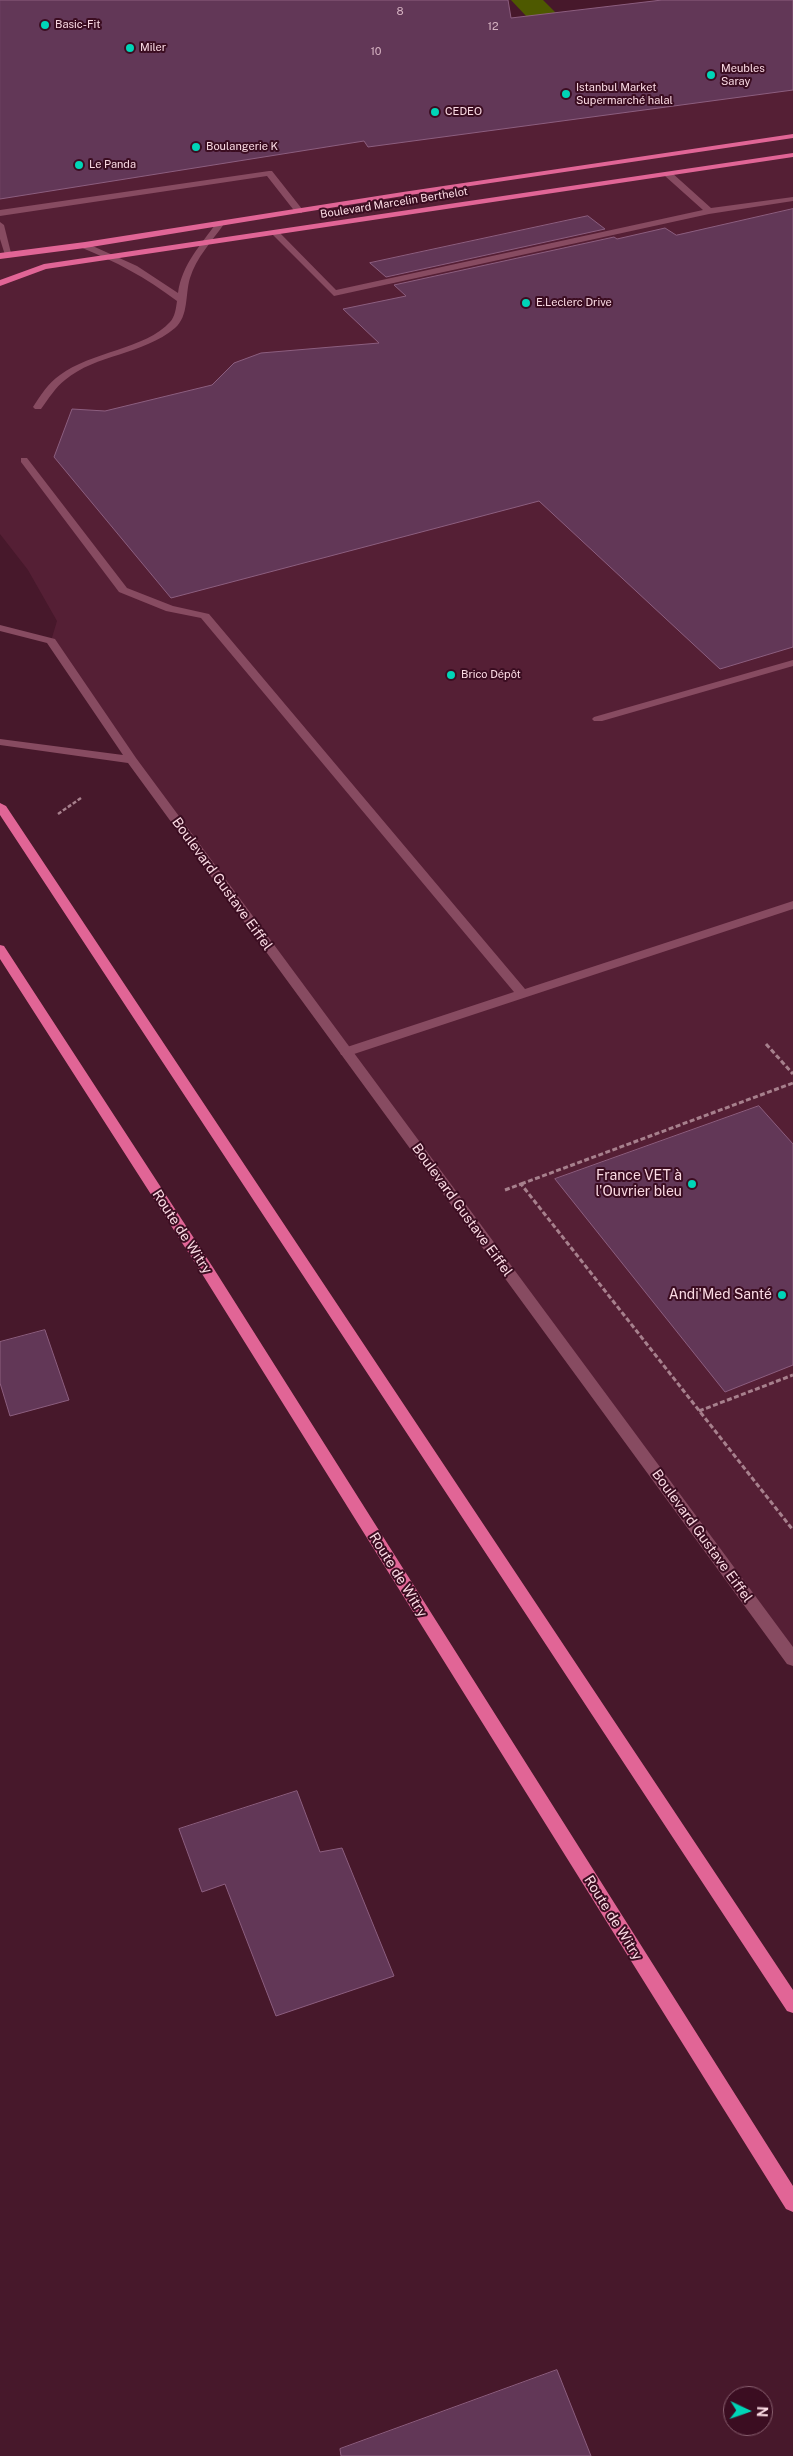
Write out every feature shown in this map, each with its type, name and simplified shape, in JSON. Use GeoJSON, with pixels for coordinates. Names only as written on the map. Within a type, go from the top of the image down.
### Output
{"type":"FeatureCollection","features":[{"type":"Feature","properties":{"kind":"main road","name":"Boulevard Marcelin Berthelot"},"geometry":{"type":"LineString","coordinates":[[5,255],[83,245],[793,136]]}},
{"type":"Feature","properties":{"kind":"main road","name":"Boulevard Marcelin Berthelot"},"geometry":{"type":"LineString","coordinates":[[0,283],[44,268],[111,257],[793,154]]}},
{"type":"Feature","properties":{"kind":"main road"},"geometry":{"type":"LineString","coordinates":[[0,806],[793,2005]]}},
{"type":"Feature","properties":{"kind":"main road","name":"Route de Witry"},"geometry":{"type":"LineString","coordinates":[[0,949],[203,1265],[793,2204]]}},
{"type":"Feature","properties":{"kind":"street"},"geometry":{"type":"LineString","coordinates":[[0,213],[269,173],[299,212]]}},
{"type":"Feature","properties":{"kind":"street"},"geometry":{"type":"LineString","coordinates":[[668,174],[710,211]]}},
{"type":"Feature","properties":{"kind":"street"},"geometry":{"type":"LineString","coordinates":[[275,233],[334,293],[710,211],[793,199]]}},
{"type":"Feature","properties":{"kind":"street"},"geometry":{"type":"LineString","coordinates":[[38,407],[45,392],[61,378],[86,363],[138,346],[173,324],[180,309],[180,299],[185,277],[198,253],[208,243],[220,224]]}},
{"type":"Feature","properties":{"kind":"street"},"geometry":{"type":"LineString","coordinates":[[0,225],[5,255]]}},
{"type":"Feature","properties":{"kind":"street"},"geometry":{"type":"LineString","coordinates":[[83,245],[159,280],[180,299]]}},
{"type":"Feature","properties":{"kind":"street"},"geometry":{"type":"LineString","coordinates":[[24,460],[123,590],[170,609],[205,616],[522,994]]}},
{"type":"Feature","properties":{"kind":"street","name":"Boulevard Gustave Eiffel"},"geometry":{"type":"LineString","coordinates":[[0,628],[51,641],[145,779],[793,1659]]}},
{"type":"Feature","properties":{"kind":"street"},"geometry":{"type":"LineString","coordinates":[[598,719],[793,663]]}},
{"type":"Feature","properties":{"kind":"street"},"geometry":{"type":"LineString","coordinates":[[0,742],[132,760]]}},
{"type":"Feature","properties":{"kind":"street"},"geometry":{"type":"LineString","coordinates":[[346,1052],[793,905]]}},
{"type":"Feature","properties":{"kind":"path"},"geometry":{"type":"LineString","coordinates":[[14,829],[38,825],[71,807],[88,791],[145,779]]}},
{"type":"Feature","properties":{"kind":"path"},"geometry":{"type":"LineString","coordinates":[[766,1044],[793,1074]]}},
{"type":"Feature","properties":{"kind":"path"},"geometry":{"type":"LineString","coordinates":[[461,1208],[793,1083]]}},
{"type":"Feature","properties":{"kind":"path"},"geometry":{"type":"LineString","coordinates":[[521,1184],[793,1530]]}},
{"type":"Feature","properties":{"kind":"path"},"geometry":{"type":"LineString","coordinates":[[699,1412],[793,1374]]}},
{"type":"Feature","properties":{"kind":"shaded area"},"geometry":{"type":"Polygon","coordinates":[[[0,0],[227,6],[793,31],[793,1659],[164,804],[51,641],[57,621],[28,570],[0,534],[0,0]]]}},
{"type":"Feature","properties":{"kind":"green space"},"geometry":{"type":"Polygon","coordinates":[[[511,0],[543,0],[556,13],[527,17],[511,0]]]}},
{"type":"Feature","properties":{"kind":"building"},"geometry":{"type":"Polygon","coordinates":[[[0,0],[508,0],[511,18],[662,0],[793,0],[793,90],[368,147],[364,141],[0,199],[0,0]]]}},
{"type":"Feature","properties":{"kind":"building"},"geometry":{"type":"Polygon","coordinates":[[[793,209],[793,647],[720,669],[539,501],[171,598],[54,457],[72,409],[105,411],[212,385],[234,363],[261,353],[379,343],[343,309],[406,296],[394,285],[614,237],[617,239],[665,228],[676,235],[793,209]]]}},
{"type":"Feature","properties":{"kind":"building"},"geometry":{"type":"Polygon","coordinates":[[[588,216],[605,229],[386,277],[370,263],[588,216]]]}},
{"type":"Feature","properties":{"kind":"building"},"geometry":{"type":"Polygon","coordinates":[[[759,1106],[793,1144],[793,1365],[725,1392],[555,1179],[759,1106]]]}},
{"type":"Feature","properties":{"kind":"building"},"geometry":{"type":"Polygon","coordinates":[[[45,1330],[69,1400],[10,1416],[0,1383],[0,1342],[45,1330]]]}},
{"type":"Feature","properties":{"kind":"building"},"geometry":{"type":"Polygon","coordinates":[[[297,1791],[320,1852],[342,1848],[394,1976],[276,2016],[225,1884],[202,1892],[179,1829],[297,1791]]]}},
{"type":"Feature","properties":{"kind":"building"},"geometry":{"type":"Polygon","coordinates":[[[557,2370],[591,2456],[341,2456],[340,2449],[557,2370]]]}},
{"type":"Feature","properties":{"kind":"place","name":"Basic-Fit"},"geometry":{"type":"Point","coordinates":[45,25]}},
{"type":"Feature","properties":{"kind":"place","name":"Miler"},"geometry":{"type":"Point","coordinates":[130,48]}},
{"type":"Feature","properties":{"kind":"place","name":"Meubles Saray"},"geometry":{"type":"Point","coordinates":[711,75]}},
{"type":"Feature","properties":{"kind":"place","name":"Istanbul Market Supermarché halal"},"geometry":{"type":"Point","coordinates":[566,94]}},
{"type":"Feature","properties":{"kind":"place","name":"CEDEO"},"geometry":{"type":"Point","coordinates":[435,112]}},
{"type":"Feature","properties":{"kind":"place","name":"Boulangerie K"},"geometry":{"type":"Point","coordinates":[196,147]}},
{"type":"Feature","properties":{"kind":"place","name":"Le Panda"},"geometry":{"type":"Point","coordinates":[79,165]}},
{"type":"Feature","properties":{"kind":"place","name":"E.Leclerc Drive"},"geometry":{"type":"Point","coordinates":[526,303]}},
{"type":"Feature","properties":{"kind":"place","name":"Brico Dépôt"},"geometry":{"type":"Point","coordinates":[451,675]}},
{"type":"Feature","properties":{"kind":"place","name":"France VET à l'Ouvrier bleu"},"geometry":{"type":"Point","coordinates":[692,1184]}},
{"type":"Feature","properties":{"kind":"place","name":"Andi'Med Santé"},"geometry":{"type":"Point","coordinates":[782,1295]}}]}
